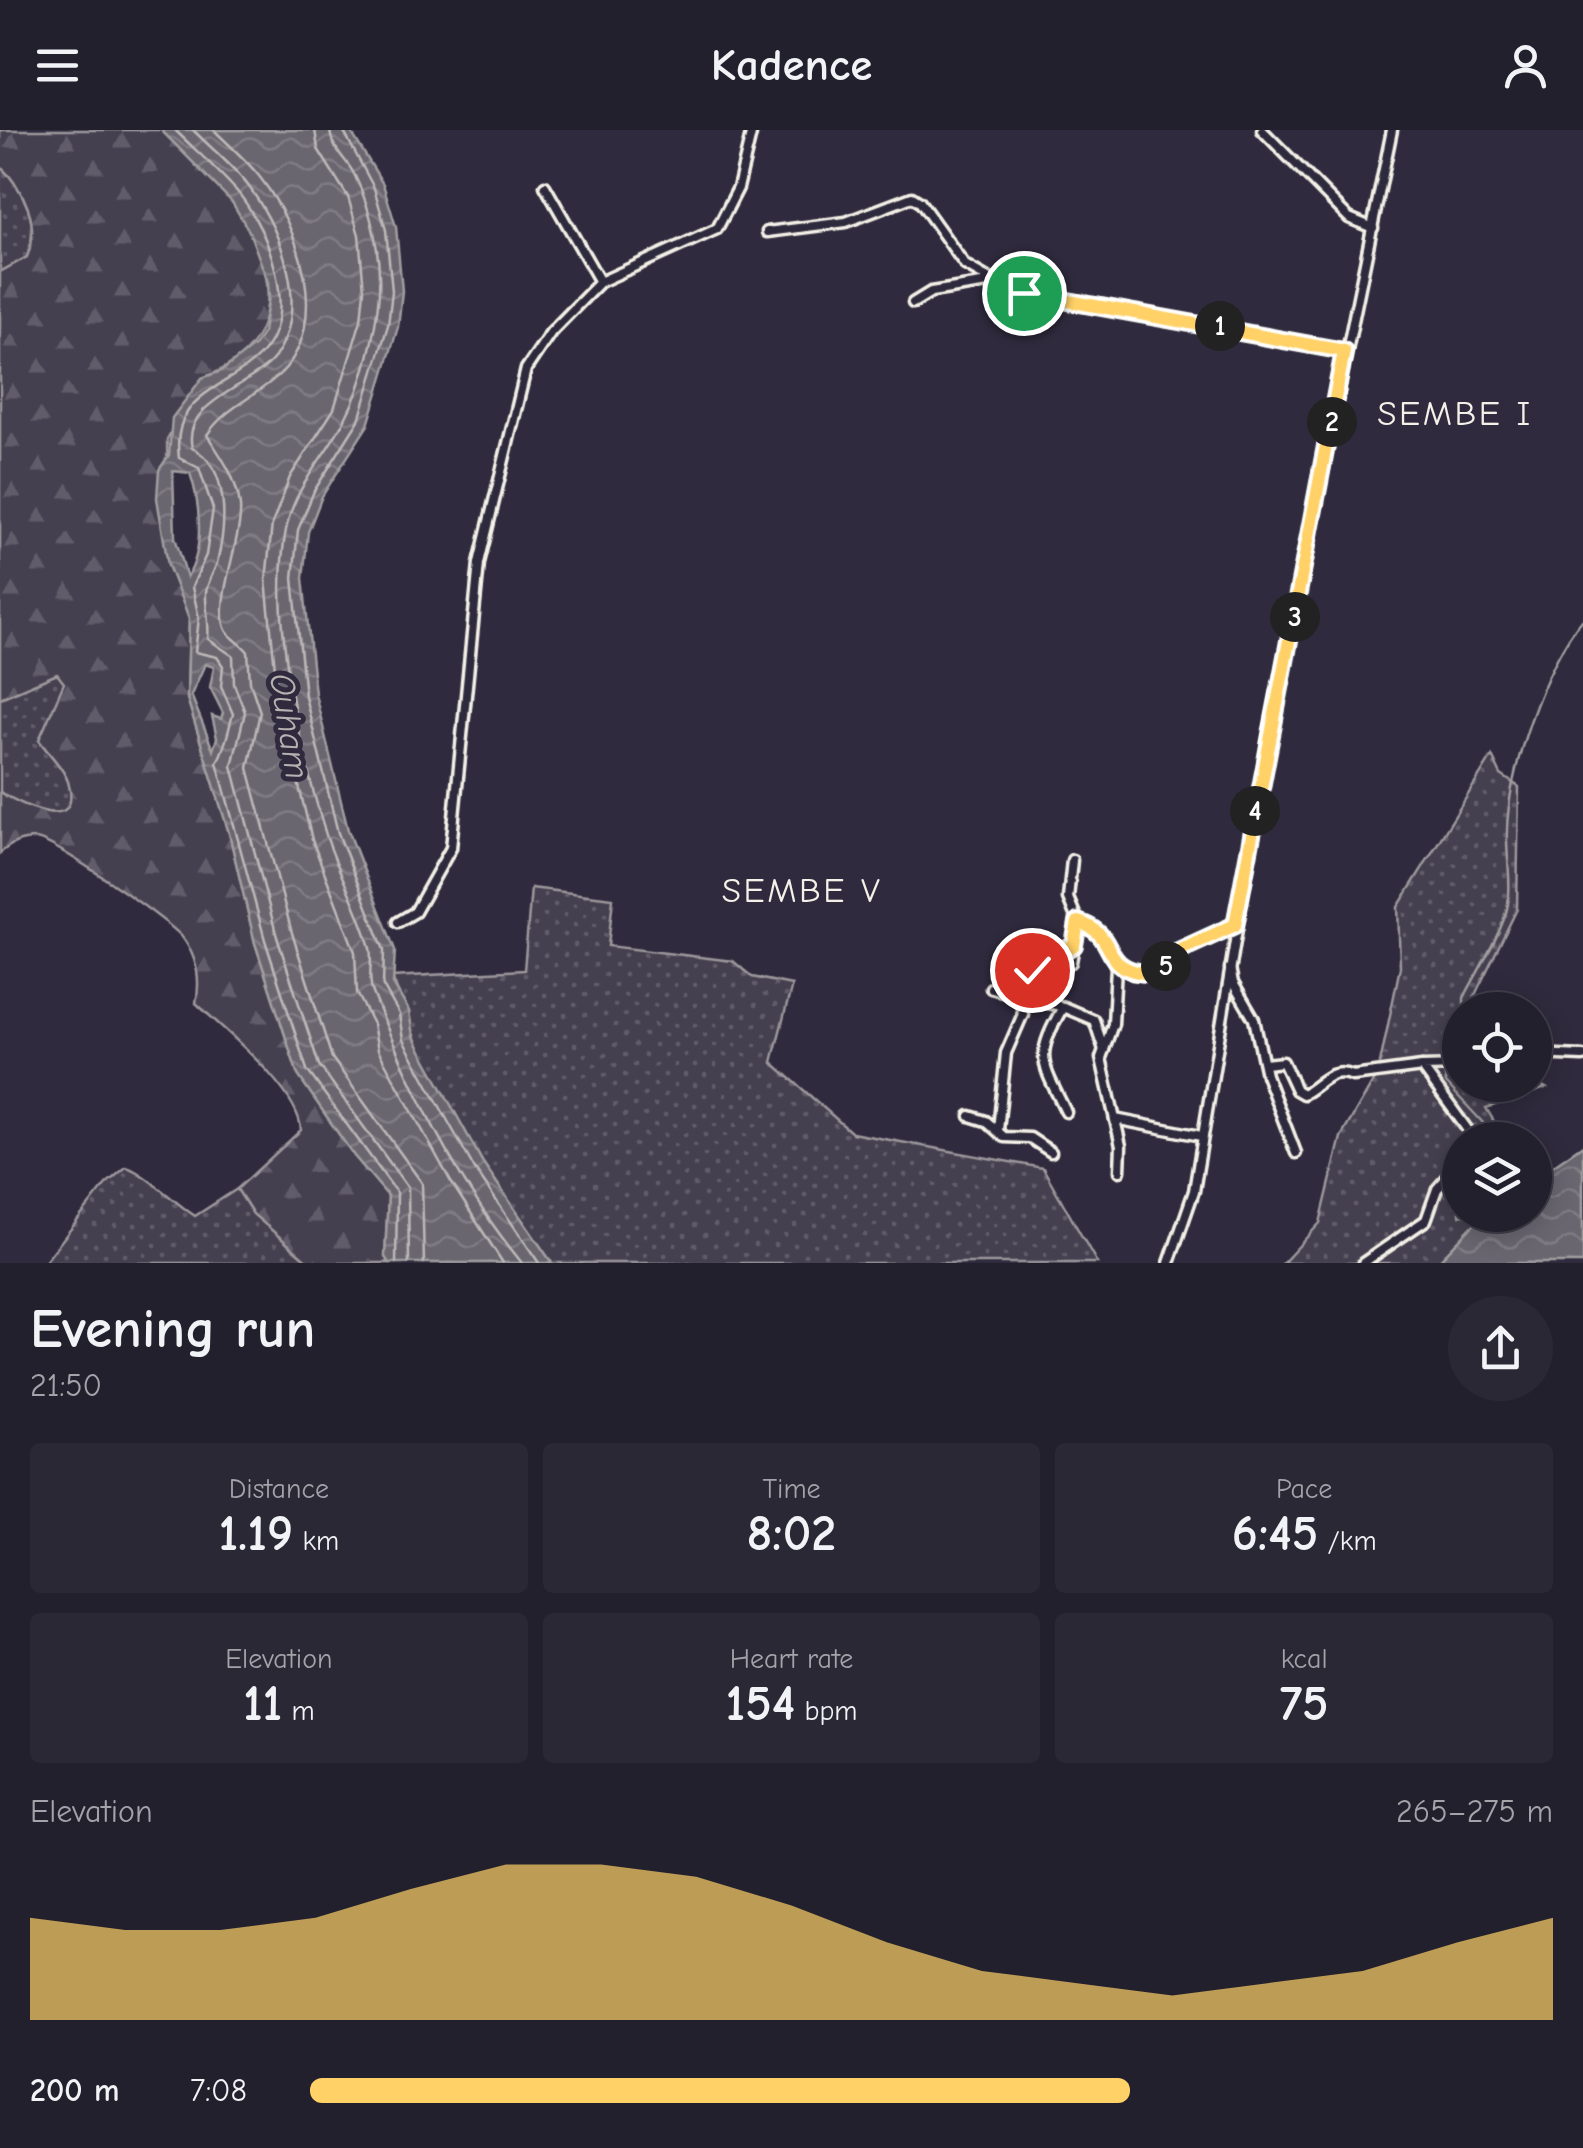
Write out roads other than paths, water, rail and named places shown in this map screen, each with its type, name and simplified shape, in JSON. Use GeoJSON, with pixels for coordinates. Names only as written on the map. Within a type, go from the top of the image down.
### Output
{"type":"FeatureCollection","features":[{"type":"Feature","properties":{"kind":"street"},"geometry":{"type":"LineString","coordinates":[[398,922],[415,912],[451,848],[478,564],[526,370],[551,332],[600,282],[717,230],[738,188],[752,130]]}},
{"type":"Feature","properties":{"kind":"street"},"geometry":{"type":"LineString","coordinates":[[1262,130],[1348,218],[1373,228]]}},
{"type":"Feature","properties":{"kind":"street"},"geometry":{"type":"LineString","coordinates":[[1168,1263],[1194,1191],[1220,1050],[1235,925],[1344,351],[1392,130]]}},
{"type":"Feature","properties":{"kind":"street"},"geometry":{"type":"LineString","coordinates":[[545,186],[600,282]]}},
{"type":"Feature","properties":{"kind":"street"},"geometry":{"type":"LineString","coordinates":[[767,232],[846,222],[912,197],[920,202],[965,264],[994,282],[1024,293],[1344,351]]}},
{"type":"Feature","properties":{"kind":"street"},"geometry":{"type":"LineString","coordinates":[[913,303],[931,292],[994,282]]}},
{"type":"Feature","properties":{"kind":"street"},"geometry":{"type":"LineString","coordinates":[[1070,962],[1078,922],[1068,898],[1072,860]]}},
{"type":"Feature","properties":{"kind":"street"},"geometry":{"type":"LineString","coordinates":[[1078,922],[1103,937],[1113,961],[1113,1024],[1101,1058],[1115,1120],[1120,1171]]}},
{"type":"Feature","properties":{"kind":"street"},"geometry":{"type":"LineString","coordinates":[[1113,961],[1133,974],[1160,974],[1176,952],[1235,925]]}},
{"type":"Feature","properties":{"kind":"street"},"geometry":{"type":"LineString","coordinates":[[1032,970],[1074,945]]}},
{"type":"Feature","properties":{"kind":"street"},"geometry":{"type":"LineString","coordinates":[[1229,959],[1233,982],[1254,1019],[1265,1064],[1296,1152]]}},
{"type":"Feature","properties":{"kind":"street"},"geometry":{"type":"LineString","coordinates":[[991,988],[1019,992],[1094,1020],[1104,1053]]}},
{"type":"Feature","properties":{"kind":"street"},"geometry":{"type":"LineString","coordinates":[[998,1130],[1006,1053],[1022,1014],[1019,992]]}},
{"type":"Feature","properties":{"kind":"street"},"geometry":{"type":"LineString","coordinates":[[1063,1007],[1042,1044],[1045,1068],[1066,1112]]}},
{"type":"Feature","properties":{"kind":"street"},"geometry":{"type":"LineString","coordinates":[[1552,1055],[1583,1056]]}},
{"type":"Feature","properties":{"kind":"street"},"geometry":{"type":"LineString","coordinates":[[1265,1064],[1283,1062],[1303,1094],[1326,1076],[1342,1071],[1353,1076],[1442,1066]]}},
{"type":"Feature","properties":{"kind":"street"},"geometry":{"type":"LineString","coordinates":[[1422,1067],[1462,1122]]}},
{"type":"Feature","properties":{"kind":"street"},"geometry":{"type":"LineString","coordinates":[[970,1116],[1004,1137],[1030,1138],[1052,1152]]}},
{"type":"Feature","properties":{"kind":"street"},"geometry":{"type":"LineString","coordinates":[[1115,1120],[1202,1136]]}},
{"type":"Feature","properties":{"kind":"street"},"geometry":{"type":"LineString","coordinates":[[1363,1263],[1426,1220],[1442,1183]]}},
{"type":"Feature","properties":{"kind":"water","name":"Ouham"},"geometry":{"type":"Polygon","coordinates":[[[161,130],[350,130],[383,184],[396,227],[402,291],[398,327],[368,425],[322,496],[308,532],[303,578],[315,694],[348,830],[395,950],[393,984],[409,1011],[413,1036],[483,1163],[552,1263],[389,1263],[385,1257],[388,1196],[354,1156],[298,1075],[255,943],[229,833],[187,698],[189,618],[168,565],[157,498],[159,470],[169,455],[172,418],[202,378],[222,371],[255,345],[263,332],[268,282],[249,231],[232,202],[161,130]],[[173,471],[175,537],[187,577],[196,553],[198,512],[190,473],[173,471]],[[205,664],[191,695],[213,750],[217,738],[212,716],[221,719],[223,713],[210,687],[214,667],[205,664]]]}},
{"type":"Feature","properties":{"kind":"water"},"geometry":{"type":"Polygon","coordinates":[[[1583,1145],[1583,1263],[1437,1263],[1467,1232],[1552,1232],[1552,1166],[1583,1145]]]}},
{"type":"Feature","properties":{"kind":"waterway"},"geometry":{"type":"LineString","coordinates":[[1467,992],[1497,937],[1508,906],[1509,808],[1521,750],[1555,662],[1583,619]]}},
{"type":"Feature","properties":{"kind":"waterway"},"geometry":{"type":"LineString","coordinates":[[1464,1102],[1482,1122]]}},
{"type":"Feature","properties":{"kind":"district","name":"SEMBE I"},"geometry":{"type":"Point","coordinates":[1455,413]}},
{"type":"Feature","properties":{"kind":"district","name":"SEMBE V"},"geometry":{"type":"Point","coordinates":[802,890]}}]}
